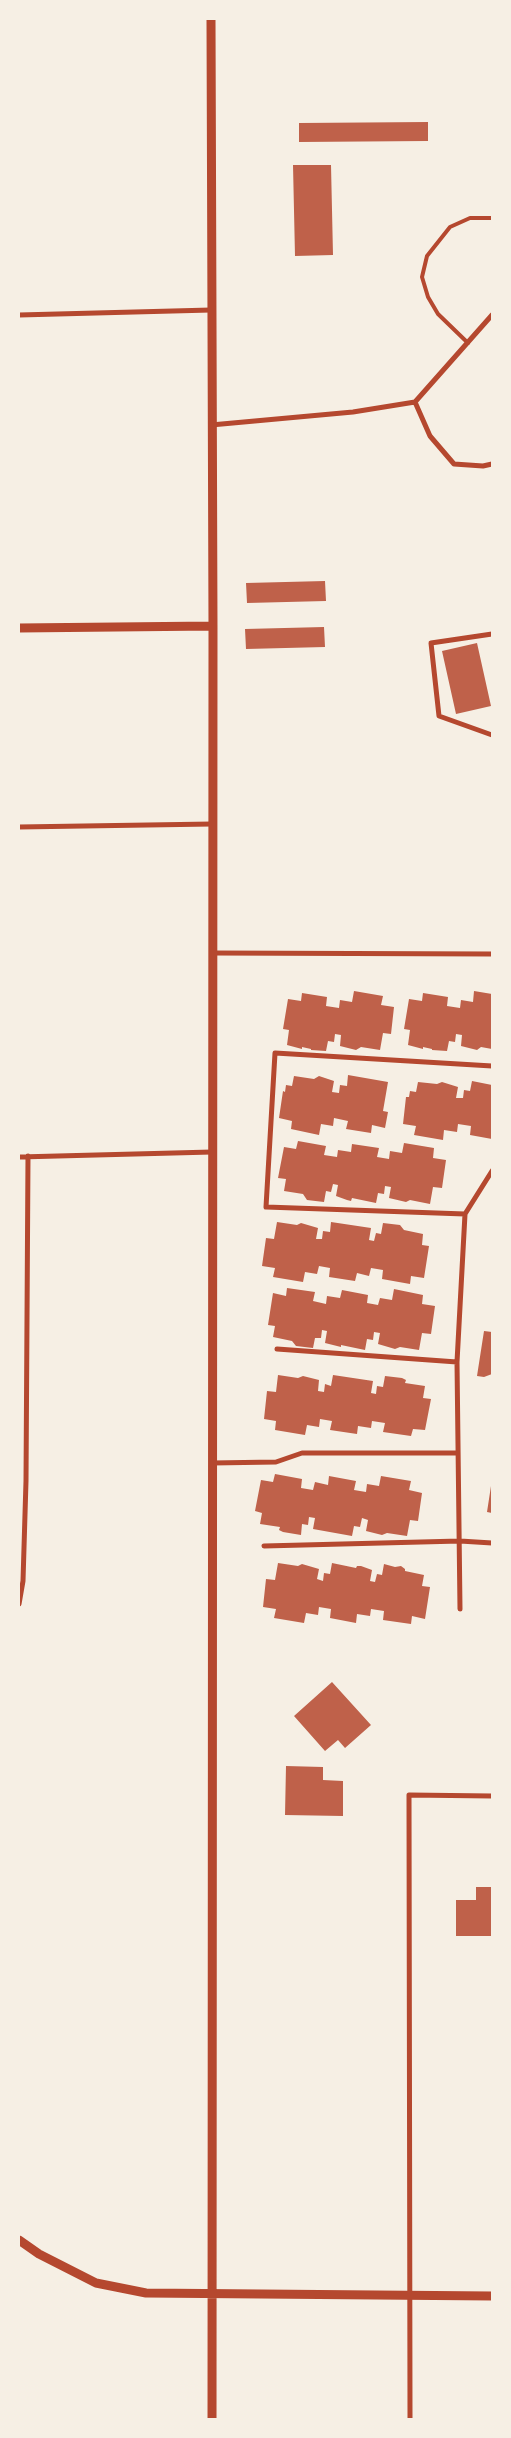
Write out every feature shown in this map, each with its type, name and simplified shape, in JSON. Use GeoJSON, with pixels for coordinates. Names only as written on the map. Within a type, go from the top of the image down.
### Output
{"type":"FeatureCollection","features":[{"type":"Feature","properties":{"kind":"street"},"geometry":{"type":"LineString","coordinates":[[211,19],[213,626],[211,1463],[212,2419]]}},
{"type":"Feature","properties":{"kind":"street"},"geometry":{"type":"LineString","coordinates":[[19,315],[211,310]]}},
{"type":"Feature","properties":{"kind":"street"},"geometry":{"type":"LineString","coordinates":[[211,425],[353,412],[416,402],[492,315]]}},
{"type":"Feature","properties":{"kind":"street"},"geometry":{"type":"LineString","coordinates":[[416,402],[430,436],[454,464],[483,466],[492,464]]}},
{"type":"Feature","properties":{"kind":"street"},"geometry":{"type":"LineString","coordinates":[[19,628],[213,626]]}},
{"type":"Feature","properties":{"kind":"street"},"geometry":{"type":"LineString","coordinates":[[492,634],[431,643],[439,716],[492,735]]}},
{"type":"Feature","properties":{"kind":"street"},"geometry":{"type":"LineString","coordinates":[[19,827],[212,824]]}},
{"type":"Feature","properties":{"kind":"street"},"geometry":{"type":"LineString","coordinates":[[212,953],[492,954]]}},
{"type":"Feature","properties":{"kind":"street"},"geometry":{"type":"LineString","coordinates":[[465,1214],[266,1207],[274,1053],[492,1066]]}},
{"type":"Feature","properties":{"kind":"street"},"geometry":{"type":"LineString","coordinates":[[19,1157],[212,1152]]}},
{"type":"Feature","properties":{"kind":"street"},"geometry":{"type":"LineString","coordinates":[[19,1604],[23,1581],[26,1481],[28,1156]]}},
{"type":"Feature","properties":{"kind":"street"},"geometry":{"type":"LineString","coordinates":[[460,1609],[457,1362],[465,1214],[492,1171]]}},
{"type":"Feature","properties":{"kind":"street"},"geometry":{"type":"LineString","coordinates":[[277,1349],[457,1362]]}},
{"type":"Feature","properties":{"kind":"street"},"geometry":{"type":"LineString","coordinates":[[211,1463],[276,1462],[302,1454],[457,1453]]}},
{"type":"Feature","properties":{"kind":"street"},"geometry":{"type":"LineString","coordinates":[[19,1481],[26,1481]]}},
{"type":"Feature","properties":{"kind":"street"},"geometry":{"type":"LineString","coordinates":[[264,1546],[460,1541],[492,1542]]}},
{"type":"Feature","properties":{"kind":"street"},"geometry":{"type":"LineString","coordinates":[[410,2419],[412,2296],[409,1795],[492,1796]]}},
{"type":"Feature","properties":{"kind":"street"},"geometry":{"type":"LineString","coordinates":[[19,2240],[39,2254],[96,2283],[146,2293],[212,2296],[492,2296]]}},
{"type":"Feature","properties":{"kind":"lane"},"geometry":{"type":"LineString","coordinates":[[468,343],[438,314],[428,297],[422,277],[427,256],[450,227],[470,218],[492,218]]}},
{"type":"Feature","properties":{"kind":"building"},"geometry":{"type":"Polygon","coordinates":[[[428,122],[428,141],[299,142],[299,123],[428,122]]]}},
{"type":"Feature","properties":{"kind":"building"},"geometry":{"type":"Polygon","coordinates":[[[293,165],[331,165],[333,255],[295,256],[293,165]]]}},
{"type":"Feature","properties":{"kind":"building"},"geometry":{"type":"Polygon","coordinates":[[[325,581],[326,601],[247,603],[246,583],[325,581]]]}},
{"type":"Feature","properties":{"kind":"building"},"geometry":{"type":"Polygon","coordinates":[[[324,627],[325,647],[246,649],[245,629],[324,627]]]}},
{"type":"Feature","properties":{"kind":"building"},"geometry":{"type":"Polygon","coordinates":[[[477,643],[491,706],[456,714],[442,651],[477,643]]]}},
{"type":"Feature","properties":{"kind":"building"},"geometry":{"type":"Polygon","coordinates":[[[354,991],[383,996],[381,1005],[394,1007],[391,1034],[383,1033],[380,1050],[361,1047],[356,1050],[340,1046],[341,1035],[335,1034],[334,1042],[328,1041],[326,1051],[302,1047],[302,1049],[287,1045],[289,1030],[283,1029],[288,999],[301,1001],[302,993],[327,997],[326,1006],[339,1008],[340,1000],[352,1002],[354,991]]]}},
{"type":"Feature","properties":{"kind":"building"},"geometry":{"type":"Polygon","coordinates":[[[474,991],[492,994],[492,1049],[481,1047],[477,1050],[461,1046],[462,1035],[456,1034],[455,1042],[449,1041],[447,1051],[423,1047],[423,1049],[408,1045],[410,1030],[404,1029],[409,999],[422,1001],[423,993],[448,997],[447,1006],[460,1008],[461,1000],[473,1002],[474,991]]]}},
{"type":"Feature","properties":{"kind":"building"},"geometry":{"type":"Polygon","coordinates":[[[348,1075],[388,1082],[383,1111],[388,1112],[385,1128],[372,1125],[371,1133],[346,1129],[348,1121],[334,1118],[333,1126],[321,1124],[319,1135],[291,1129],[292,1121],[279,1118],[283,1091],[285,1092],[286,1085],[292,1086],[294,1076],[314,1079],[319,1076],[334,1081],[332,1092],[339,1093],[340,1085],[347,1086],[348,1075]]]}},
{"type":"Feature","properties":{"kind":"building"},"geometry":{"type":"Polygon","coordinates":[[[472,1081],[492,1085],[492,1139],[470,1135],[471,1126],[458,1124],[457,1132],[444,1130],[443,1140],[414,1135],[416,1126],[403,1124],[406,1097],[409,1097],[410,1091],[416,1092],[418,1082],[437,1084],[442,1082],[458,1087],[456,1098],[463,1098],[464,1090],[470,1091],[472,1081]]]}},
{"type":"Feature","properties":{"kind":"building"},"geometry":{"type":"Polygon","coordinates":[[[298,1141],[326,1146],[324,1155],[337,1157],[338,1150],[351,1152],[352,1144],[379,1148],[377,1157],[389,1159],[390,1151],[402,1153],[404,1143],[434,1148],[433,1158],[446,1160],[442,1188],[433,1187],[430,1204],[389,1198],[391,1187],[385,1186],[384,1194],[378,1193],[376,1203],[352,1198],[351,1201],[336,1196],[338,1185],[333,1184],[331,1192],[326,1191],[324,1202],[307,1200],[303,1194],[284,1191],[286,1179],[278,1178],[284,1147],[296,1149],[298,1141]]]}},
{"type":"Feature","properties":{"kind":"building"},"geometry":{"type":"Polygon","coordinates":[[[277,1222],[297,1225],[301,1223],[318,1228],[316,1239],[322,1239],[323,1231],[330,1232],[331,1222],[371,1228],[369,1240],[374,1241],[376,1233],[381,1234],[383,1223],[400,1225],[404,1230],[423,1234],[422,1245],[429,1246],[424,1278],[411,1276],[410,1284],[382,1279],[383,1270],[371,1268],[369,1276],[357,1273],[355,1281],[329,1277],[330,1268],[319,1266],[317,1274],[305,1272],[303,1282],[273,1277],[275,1268],[262,1266],[266,1238],[274,1239],[277,1222]]]}},
{"type":"Feature","properties":{"kind":"building"},"geometry":{"type":"Polygon","coordinates":[[[287,1288],[315,1292],[313,1301],[326,1304],[327,1296],[340,1298],[342,1290],[368,1295],[367,1303],[378,1305],[380,1298],[392,1300],[394,1289],[423,1295],[422,1304],[435,1306],[431,1334],[422,1333],[419,1350],[400,1347],[395,1349],[378,1344],[380,1333],[374,1332],[373,1340],[367,1339],[365,1350],[341,1345],[341,1347],[325,1343],[327,1331],[322,1330],[321,1338],[315,1338],[313,1348],[296,1346],[292,1341],[273,1337],[275,1326],[268,1325],[273,1293],[286,1296],[287,1288]]]}},
{"type":"Feature","properties":{"kind":"building"},"geometry":{"type":"Polygon","coordinates":[[[484,1331],[492,1332],[492,1374],[484,1377],[477,1376],[484,1331]]]}},
{"type":"Feature","properties":{"kind":"building"},"geometry":{"type":"Polygon","coordinates":[[[278,1375],[298,1378],[303,1376],[319,1380],[318,1391],[324,1392],[325,1384],[331,1386],[333,1375],[373,1381],[371,1393],[376,1394],[377,1386],[383,1387],[385,1376],[402,1378],[406,1380],[405,1383],[425,1386],[423,1398],[431,1399],[425,1430],[413,1429],[411,1436],[383,1432],[385,1423],[372,1421],[371,1428],[358,1426],[357,1434],[330,1430],[332,1421],[320,1419],[319,1427],[307,1425],[305,1435],[275,1430],[276,1421],[264,1419],[267,1391],[276,1392],[278,1375]]]}},
{"type":"Feature","properties":{"kind":"building"},"geometry":{"type":"Polygon","coordinates":[[[275,1474],[302,1479],[301,1488],[313,1490],[315,1482],[328,1485],[329,1476],[356,1481],[354,1490],[366,1492],[367,1484],[379,1486],[381,1476],[411,1481],[409,1490],[422,1493],[418,1521],[410,1520],[407,1536],[387,1533],[382,1535],[366,1531],[368,1520],[362,1518],[360,1527],[354,1526],[352,1536],[313,1529],[315,1518],[309,1517],[308,1525],[302,1524],[301,1535],[283,1532],[279,1530],[280,1527],[260,1524],[262,1513],[255,1511],[261,1480],[273,1482],[275,1474]]]}},
{"type":"Feature","properties":{"kind":"building"},"geometry":{"type":"Polygon","coordinates":[[[492,1486],[492,1513],[487,1512],[492,1486]]]}},
{"type":"Feature","properties":{"kind":"building"},"geometry":{"type":"Polygon","coordinates":[[[278,1563],[298,1566],[302,1564],[319,1569],[317,1579],[323,1581],[324,1573],[330,1574],[332,1563],[356,1568],[361,1566],[372,1570],[370,1581],[375,1582],[377,1574],[382,1575],[384,1564],[395,1567],[401,1566],[405,1571],[424,1575],[422,1586],[430,1587],[425,1619],[412,1616],[411,1624],[383,1620],[384,1611],[371,1609],[370,1616],[357,1614],[356,1623],[330,1618],[331,1609],[319,1607],[318,1615],[306,1613],[304,1623],[274,1618],[276,1609],[263,1607],[266,1579],[275,1580],[278,1563]]]}},
{"type":"Feature","properties":{"kind":"building"},"geometry":{"type":"Polygon","coordinates":[[[332,1682],[371,1725],[345,1748],[338,1740],[325,1751],[294,1716],[332,1682]]]}},
{"type":"Feature","properties":{"kind":"building"},"geometry":{"type":"Polygon","coordinates":[[[286,1766],[323,1767],[323,1780],[343,1781],[343,1816],[285,1815],[286,1766]]]}},
{"type":"Feature","properties":{"kind":"building"},"geometry":{"type":"Polygon","coordinates":[[[476,1887],[492,1887],[492,1936],[456,1936],[456,1900],[476,1900],[476,1887]]]}}]}
